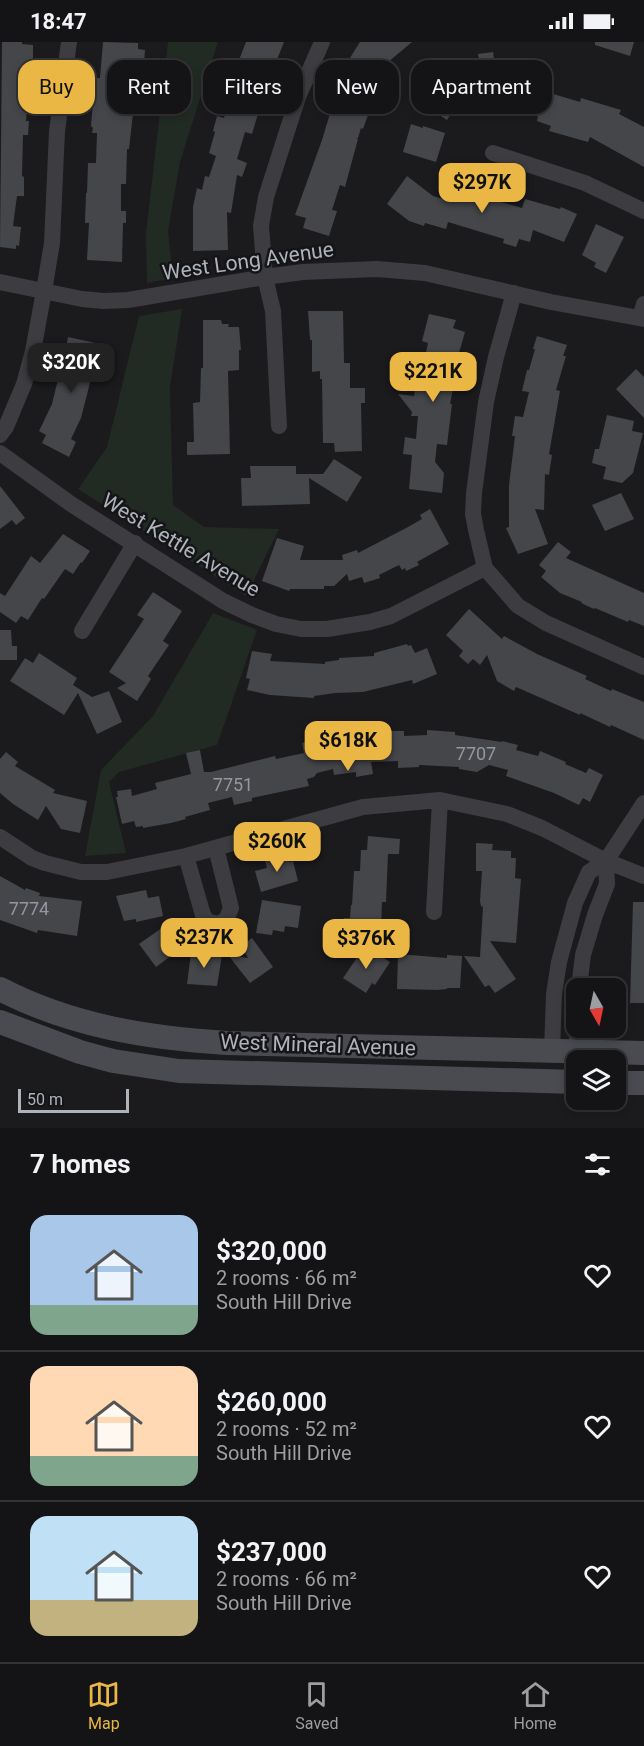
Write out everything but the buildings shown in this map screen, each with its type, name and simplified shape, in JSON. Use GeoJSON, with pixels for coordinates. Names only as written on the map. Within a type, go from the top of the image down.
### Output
{"type":"FeatureCollection","features":[{"type":"Feature","properties":{"kind":"main road","name":"West Mineral Avenue"},"geometry":{"type":"LineString","coordinates":[[0,989],[75,1020],[185,1041],[566,1052]]}},
{"type":"Feature","properties":{"kind":"main road","name":"West Mineral Avenue"},"geometry":{"type":"LineString","coordinates":[[0,1022],[102,1058],[179,1071],[566,1082]]}},
{"type":"Feature","properties":{"kind":"main road","name":"West Mineral Avenue"},"geometry":{"type":"LineString","coordinates":[[626,1053],[644,1053]]}},
{"type":"Feature","properties":{"kind":"main road"},"geometry":{"type":"LineString","coordinates":[[626,1083],[644,1083]]}},
{"type":"Feature","properties":{"kind":"street"},"geometry":{"type":"LineString","coordinates":[[1,431],[24,384],[33,351],[44,291],[52,243],[57,131],[69,42]]}},
{"type":"Feature","properties":{"kind":"street"},"geometry":{"type":"LineString","coordinates":[[279,426],[275,328],[265,277],[261,226],[266,197],[298,97],[322,42]]}},
{"type":"Feature","properties":{"kind":"street"},"geometry":{"type":"LineString","coordinates":[[493,153],[585,183],[644,211]]}},
{"type":"Feature","properties":{"kind":"street","name":"West Long Avenue"},"geometry":{"type":"LineString","coordinates":[[0,282],[82,299],[104,301],[128,300],[303,272],[377,269],[425,273],[551,302],[643,314]]}},
{"type":"Feature","properties":{"kind":"street"},"geometry":{"type":"LineString","coordinates":[[514,293],[486,402],[474,493],[474,522],[485,568],[518,606],[546,623],[644,667]]}},
{"type":"Feature","properties":{"kind":"street","name":"West Kettle Avenue"},"geometry":{"type":"LineString","coordinates":[[0,453],[71,504],[237,608],[276,624],[301,629],[346,628],[391,616],[485,568]]}},
{"type":"Feature","properties":{"kind":"street"},"geometry":{"type":"LineString","coordinates":[[82,632],[135,543]]}},
{"type":"Feature","properties":{"kind":"street"},"geometry":{"type":"LineString","coordinates":[[434,912],[440,800]]}},
{"type":"Feature","properties":{"kind":"street"},"geometry":{"type":"LineString","coordinates":[[0,837],[32,858],[65,869],[81,872],[107,872],[186,856],[363,807],[440,800],[507,814],[542,828],[606,861],[644,876]]}},
{"type":"Feature","properties":{"kind":"street"},"geometry":{"type":"LineString","coordinates":[[552,1051],[554,994],[559,962],[575,903],[589,872],[606,861],[644,802]]}},
{"type":"Feature","properties":{"kind":"street"},"geometry":{"type":"LineString","coordinates":[[186,856],[203,915],[208,922],[220,924],[227,918],[231,908],[216,848]]}},
{"type":"Feature","properties":{"kind":"street"},"geometry":{"type":"LineString","coordinates":[[580,978],[583,955],[595,915],[608,884],[606,861]]}},
{"type":"Feature","properties":{"kind":"shaded area"},"geometry":{"type":"Polygon","coordinates":[[[168,42],[218,42],[212,60],[203,60],[203,89],[180,162],[168,231],[173,278],[147,283],[146,233],[160,114],[191,114],[191,60],[166,60],[168,42]]]}},
{"type":"Feature","properties":{"kind":"shaded area"},"geometry":{"type":"Polygon","coordinates":[[[182,309],[170,387],[173,505],[204,527],[279,529],[246,596],[78,489],[107,447],[139,316],[182,309]]]}},
{"type":"Feature","properties":{"kind":"shaded area"},"geometry":{"type":"Polygon","coordinates":[[[213,613],[257,630],[217,745],[119,772],[109,782],[126,853],[85,856],[101,770],[153,716],[213,613]]]}}]}
